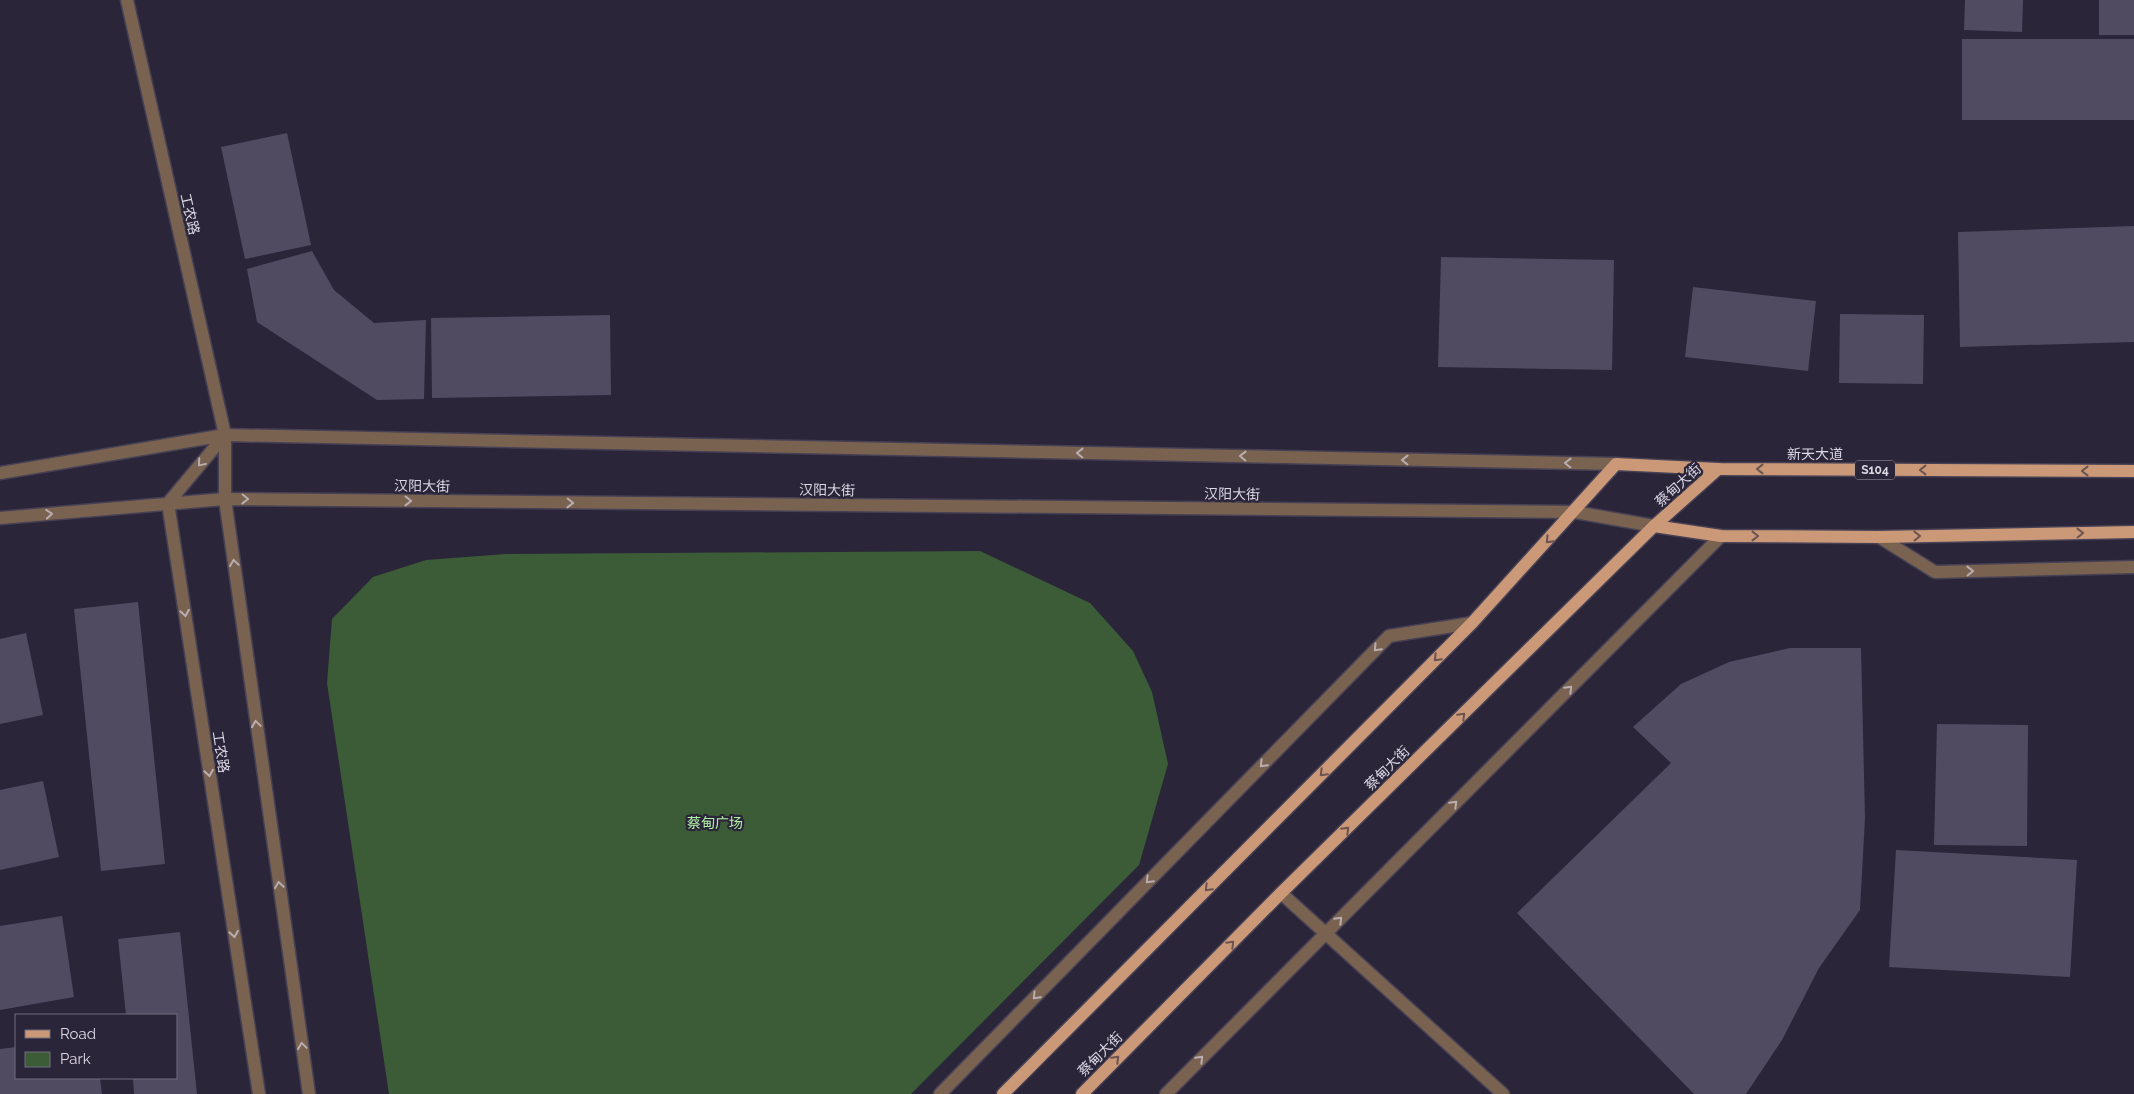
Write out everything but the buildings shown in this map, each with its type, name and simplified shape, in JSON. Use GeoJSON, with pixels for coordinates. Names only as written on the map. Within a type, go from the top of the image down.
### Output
{"type":"FeatureCollection","features":[{"type":"Feature","properties":{"kind":"main road","name":"新天大道"},"geometry":{"type":"LineString","coordinates":[[1616,464],[1718,469],[2134,471]]}},
{"type":"Feature","properties":{"kind":"main road"},"geometry":{"type":"LineString","coordinates":[[1003,1094],[1472,623],[1575,512],[1616,464]]}},
{"type":"Feature","properties":{"kind":"main road","name":"蔡甸大街"},"geometry":{"type":"LineString","coordinates":[[1082,1094],[1281,893],[1654,526],[1718,469]]}},
{"type":"Feature","properties":{"kind":"main road"},"geometry":{"type":"LineString","coordinates":[[1654,526],[1721,536],[1879,537],[2134,532]]}},
{"type":"Feature","properties":{"kind":"street","name":"工农路"},"geometry":{"type":"LineString","coordinates":[[126,0],[225,435],[225,499],[309,1094]]}},
{"type":"Feature","properties":{"kind":"street"},"geometry":{"type":"LineString","coordinates":[[0,473],[225,435],[1616,464]]}},
{"type":"Feature","properties":{"kind":"street"},"geometry":{"type":"LineString","coordinates":[[168,503],[225,435]]}},
{"type":"Feature","properties":{"kind":"street","name":"汉阳大街"},"geometry":{"type":"LineString","coordinates":[[0,518],[225,499],[1575,512],[1654,526]]}},
{"type":"Feature","properties":{"kind":"street","name":"工农路"},"geometry":{"type":"LineString","coordinates":[[168,503],[258,1094]]}},
{"type":"Feature","properties":{"kind":"street"},"geometry":{"type":"LineString","coordinates":[[1166,1094],[1721,536]]}},
{"type":"Feature","properties":{"kind":"street"},"geometry":{"type":"LineString","coordinates":[[1879,537],[1935,572],[2134,567]]}},
{"type":"Feature","properties":{"kind":"street"},"geometry":{"type":"LineString","coordinates":[[940,1094],[1389,636],[1472,623]]}},
{"type":"Feature","properties":{"kind":"street"},"geometry":{"type":"LineString","coordinates":[[1281,893],[1503,1094]]}},
{"type":"Feature","properties":{"kind":"green space","name":"蔡甸广场"},"geometry":{"type":"Polygon","coordinates":[[[980,551],[1090,603],[1133,651],[1152,692],[1168,764],[1139,865],[911,1094],[389,1094],[327,683],[332,619],[373,577],[426,560],[506,554],[980,551]]]}}]}
